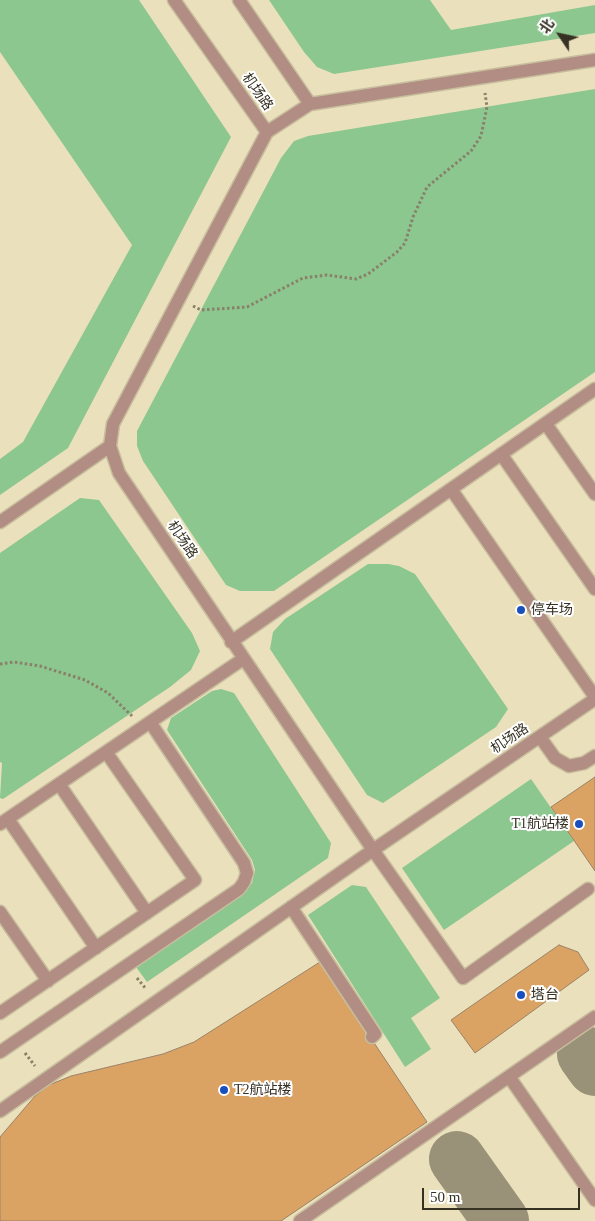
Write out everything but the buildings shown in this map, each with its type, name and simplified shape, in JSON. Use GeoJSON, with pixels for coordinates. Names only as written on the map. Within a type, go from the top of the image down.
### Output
{"type":"FeatureCollection","features":[{"type":"Feature","properties":{"kind":"street","name":"机场路"},"geometry":{"type":"LineString","coordinates":[[174,0],[266,132],[113,424],[110,446],[119,473],[231,642],[373,850],[595,698]]}},
{"type":"Feature","properties":{"kind":"street"},"geometry":{"type":"LineString","coordinates":[[239,0],[310,104]]}},
{"type":"Feature","properties":{"kind":"street"},"geometry":{"type":"LineString","coordinates":[[266,132],[310,104],[595,60]]}},
{"type":"Feature","properties":{"kind":"street"},"geometry":{"type":"LineString","coordinates":[[231,642],[594,391]]}},
{"type":"Feature","properties":{"kind":"street"},"geometry":{"type":"LineString","coordinates":[[546,424],[595,494]]}},
{"type":"Feature","properties":{"kind":"street"},"geometry":{"type":"LineString","coordinates":[[0,522],[110,446]]}},
{"type":"Feature","properties":{"kind":"street"},"geometry":{"type":"LineString","coordinates":[[502,454],[595,589]]}},
{"type":"Feature","properties":{"kind":"street"},"geometry":{"type":"LineString","coordinates":[[451,489],[595,698]]}},
{"type":"Feature","properties":{"kind":"street"},"geometry":{"type":"LineString","coordinates":[[96,948],[4,821],[243,659]]}},
{"type":"Feature","properties":{"kind":"street"},"geometry":{"type":"LineString","coordinates":[[0,1052],[239,889],[244,882],[247,873],[244,863],[146,725]]}},
{"type":"Feature","properties":{"kind":"street"},"geometry":{"type":"LineString","coordinates":[[540,737],[555,758],[569,766],[584,763],[595,756]]}},
{"type":"Feature","properties":{"kind":"street"},"geometry":{"type":"LineString","coordinates":[[0,1013],[194,880],[106,752]]}},
{"type":"Feature","properties":{"kind":"street"},"geometry":{"type":"LineString","coordinates":[[58,784],[147,913]]}},
{"type":"Feature","properties":{"kind":"street"},"geometry":{"type":"LineString","coordinates":[[0,1111],[373,850],[463,978],[588,889]]}},
{"type":"Feature","properties":{"kind":"street"},"geometry":{"type":"LineString","coordinates":[[291,907],[376,1034],[372,1036]]}},
{"type":"Feature","properties":{"kind":"street"},"geometry":{"type":"LineString","coordinates":[[0,912],[48,980]]}},
{"type":"Feature","properties":{"kind":"street"},"geometry":{"type":"LineString","coordinates":[[300,1221],[595,1018]]}},
{"type":"Feature","properties":{"kind":"street"},"geometry":{"type":"LineString","coordinates":[[510,1078],[595,1200]]}},
{"type":"Feature","properties":{"kind":"path"},"geometry":{"type":"LineString","coordinates":[[180,299],[201,310],[247,307],[303,278],[327,275],[356,279],[368,274],[397,252],[405,243],[413,217],[427,187],[471,152],[481,136],[487,107],[484,77]]}},
{"type":"Feature","properties":{"kind":"path"},"geometry":{"type":"LineString","coordinates":[[0,664],[14,662],[40,666],[85,680],[116,700],[146,725]]}},
{"type":"Feature","properties":{"kind":"green space"},"geometry":{"type":"Polygon","coordinates":[[[0,0],[139,0],[231,137],[68,448],[0,495],[0,459],[23,442],[132,245],[0,52],[0,0]]]}},
{"type":"Feature","properties":{"kind":"green space"},"geometry":{"type":"Polygon","coordinates":[[[269,0],[430,0],[451,30],[595,5],[595,33],[334,74],[317,67],[304,52],[269,0]]]}},
{"type":"Feature","properties":{"kind":"green space"},"geometry":{"type":"Polygon","coordinates":[[[595,89],[595,372],[274,591],[240,591],[226,585],[143,461],[137,446],[137,431],[281,158],[294,141],[308,136],[595,89]]]}},
{"type":"Feature","properties":{"kind":"green space"},"geometry":{"type":"Polygon","coordinates":[[[80,498],[99,500],[192,633],[200,651],[191,670],[170,687],[3,799],[0,798],[2,763],[0,762],[0,553],[80,498]]]}},
{"type":"Feature","properties":{"kind":"green space"},"geometry":{"type":"Polygon","coordinates":[[[368,564],[399,566],[415,574],[508,709],[496,727],[383,803],[367,795],[270,649],[273,632],[285,619],[368,564]]]}},
{"type":"Feature","properties":{"kind":"green space"},"geometry":{"type":"Polygon","coordinates":[[[221,689],[234,693],[331,843],[328,858],[147,982],[136,967],[242,894],[252,883],[255,870],[252,860],[167,730],[171,718],[212,691],[221,689]]]}},
{"type":"Feature","properties":{"kind":"green space"},"geometry":{"type":"Polygon","coordinates":[[[531,779],[574,841],[444,930],[402,868],[531,779]]]}},
{"type":"Feature","properties":{"kind":"green space"},"geometry":{"type":"Polygon","coordinates":[[[352,885],[366,887],[440,998],[411,1018],[431,1049],[405,1067],[308,915],[352,885]]]}},
{"type":"Feature","properties":{"kind":"taxiway"},"geometry":{"type":"LineString","coordinates":[[585,1054],[595,1068]]}},
{"type":"Feature","properties":{"kind":"taxiway"},"geometry":{"type":"LineString","coordinates":[[457,1159],[501,1221]]}},
{"type":"Feature","properties":{"kind":"place","name":"停车场"},"geometry":{"type":"Point","coordinates":[521,610]}},
{"type":"Feature","properties":{"kind":"place","name":"T1航站楼"},"geometry":{"type":"Point","coordinates":[579,824]}},
{"type":"Feature","properties":{"kind":"place","name":"塔台"},"geometry":{"type":"Point","coordinates":[521,995]}},
{"type":"Feature","properties":{"kind":"place","name":"T2航站楼"},"geometry":{"type":"Point","coordinates":[224,1090]}}]}
